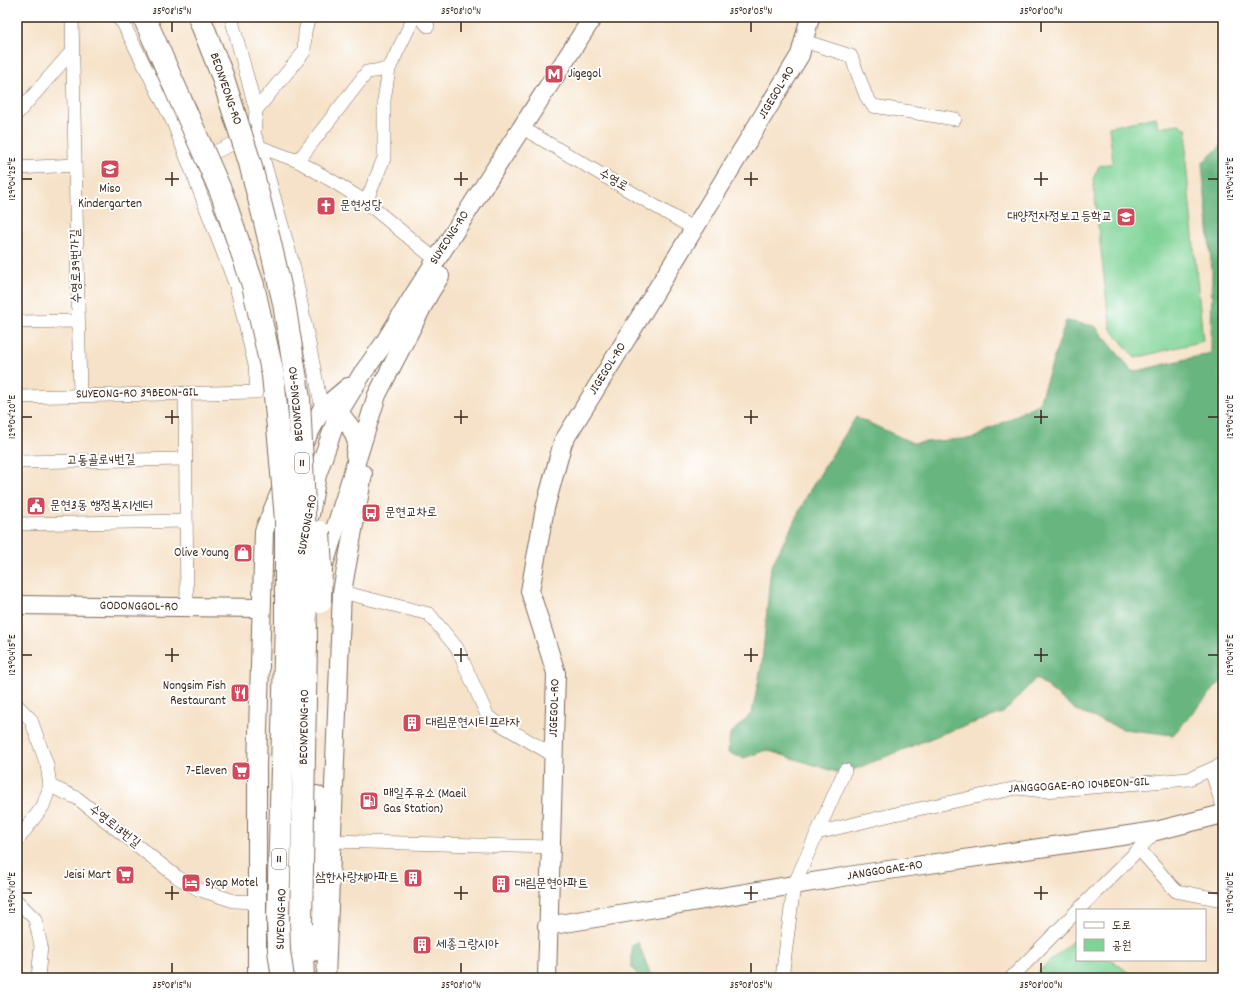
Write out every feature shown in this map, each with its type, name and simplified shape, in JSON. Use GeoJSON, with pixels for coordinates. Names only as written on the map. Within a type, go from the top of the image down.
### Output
{"type":"FeatureCollection","features":[{"type":"Feature","properties":{"kind":"highway","name":"BEONYEONG-RO"},"geometry":{"type":"LineString","coordinates":[[144,17],[222,194],[253,285],[273,375],[280,438],[286,520],[286,620],[278,917],[279,951],[283,978]]}},
{"type":"Feature","properties":{"kind":"highway","name":"BEONYEONG-RO"},"geometry":{"type":"LineString","coordinates":[[199,17],[222,75],[252,171],[284,303],[299,399],[304,506],[306,642],[301,924],[303,978]]}},
{"type":"Feature","properties":{"kind":"highway"},"geometry":{"type":"LineString","coordinates":[[268,968],[274,468],[273,375]]}},
{"type":"Feature","properties":{"kind":"highway"},"geometry":{"type":"LineString","coordinates":[[299,399],[318,492],[320,568],[313,950]]}},
{"type":"Feature","properties":{"kind":"main road","name":"SUYEONG-RO"},"geometry":{"type":"LineString","coordinates":[[279,978],[283,938],[284,840],[290,659],[295,588],[331,411],[362,374],[383,345],[593,17]]}},
{"type":"Feature","properties":{"kind":"main road","name":"SUYEONG-RO"},"geometry":{"type":"LineString","coordinates":[[297,978],[290,914],[294,796],[310,609],[377,395],[429,294],[606,17]]}},
{"type":"Feature","properties":{"kind":"main road","name":"JIGEGOL-RO"},"geometry":{"type":"LineString","coordinates":[[547,978],[547,926],[556,673],[530,592],[545,508],[563,442],[800,55],[810,17]]}},
{"type":"Feature","properties":{"kind":"main road","name":"SUYEONG-RO"},"geometry":{"type":"LineString","coordinates":[[326,978],[342,592],[360,488],[384,381]]}},
{"type":"Feature","properties":{"kind":"main road"},"geometry":{"type":"LineString","coordinates":[[257,978],[257,765],[264,532],[290,467],[331,411],[351,428],[357,442],[353,472]]}},
{"type":"Feature","properties":{"kind":"main road","name":"GODONGGOL-RO"},"geometry":{"type":"LineString","coordinates":[[17,605],[261,608]]}},
{"type":"Feature","properties":{"kind":"main road","name":"JANGGOGAE-RO"},"geometry":{"type":"LineString","coordinates":[[547,926],[869,873],[1156,830],[1223,814]]}},
{"type":"Feature","properties":{"kind":"main road"},"geometry":{"type":"LineString","coordinates":[[311,978],[313,950]]}},
{"type":"Feature","properties":{"kind":"main road"},"geometry":{"type":"LineString","coordinates":[[313,950],[320,978]]}},
{"type":"Feature","properties":{"kind":"street","name":"수영로39번가길"},"geometry":{"type":"LineString","coordinates":[[72,17],[80,395]]}},
{"type":"Feature","properties":{"kind":"street"},"geometry":{"type":"LineString","coordinates":[[117,17],[123,23],[173,122],[190,165],[254,134]]}},
{"type":"Feature","properties":{"kind":"street"},"geometry":{"type":"LineString","coordinates":[[232,17],[256,110],[254,134],[260,147],[294,268],[331,411]]}},
{"type":"Feature","properties":{"kind":"street"},"geometry":{"type":"LineString","coordinates":[[256,110],[304,52],[305,31],[309,17]]}},
{"type":"Feature","properties":{"kind":"street"},"geometry":{"type":"LineString","coordinates":[[366,202],[384,158],[384,100],[389,70],[414,17]]}},
{"type":"Feature","properties":{"kind":"street"},"geometry":{"type":"LineString","coordinates":[[804,41],[851,56],[866,96],[873,106],[954,119]]}},
{"type":"Feature","properties":{"kind":"street"},"geometry":{"type":"LineString","coordinates":[[17,114],[72,52]]}},
{"type":"Feature","properties":{"kind":"street"},"geometry":{"type":"LineString","coordinates":[[298,161],[367,72],[389,70]]}},
{"type":"Feature","properties":{"kind":"street","name":"수영로"},"geometry":{"type":"LineString","coordinates":[[532,133],[694,229]]}},
{"type":"Feature","properties":{"kind":"street"},"geometry":{"type":"LineString","coordinates":[[260,147],[298,161],[366,202],[436,260]]}},
{"type":"Feature","properties":{"kind":"street"},"geometry":{"type":"LineString","coordinates":[[17,168],[75,165]]}},
{"type":"Feature","properties":{"kind":"street","name":"SUYEONG-RO 39BEON-GIL"},"geometry":{"type":"LineString","coordinates":[[17,397],[257,392],[256,365],[236,286],[190,165]]}},
{"type":"Feature","properties":{"kind":"street"},"geometry":{"type":"LineString","coordinates":[[17,322],[78,320]]}},
{"type":"Feature","properties":{"kind":"street"},"geometry":{"type":"LineString","coordinates":[[185,393],[187,607]]}},
{"type":"Feature","properties":{"kind":"street","name":"고동골로4번길"},"geometry":{"type":"LineString","coordinates":[[17,462],[186,459]]}},
{"type":"Feature","properties":{"kind":"street"},"geometry":{"type":"LineString","coordinates":[[17,524],[186,521]]}},
{"type":"Feature","properties":{"kind":"street","name":"JIGEGOL-RO"},"geometry":{"type":"LineString","coordinates":[[342,592],[429,614],[457,648],[488,717],[553,756]]}},
{"type":"Feature","properties":{"kind":"street"},"geometry":{"type":"LineString","coordinates":[[17,705],[31,720],[48,765],[50,786],[43,806],[17,841]]}},
{"type":"Feature","properties":{"kind":"street","name":"JANGGOGAE-RO 104BEON-GIL"},"geometry":{"type":"LineString","coordinates":[[817,833],[895,814],[1017,788],[1044,791],[1182,780],[1189,779],[1223,764]]}},
{"type":"Feature","properties":{"kind":"street"},"geometry":{"type":"LineString","coordinates":[[782,978],[794,885],[845,770]]}},
{"type":"Feature","properties":{"kind":"street"},"geometry":{"type":"LineString","coordinates":[[1210,770],[1223,807]]}},
{"type":"Feature","properties":{"kind":"street","name":"수영로13번길"},"geometry":{"type":"LineString","coordinates":[[50,786],[77,798],[177,877],[198,890],[234,901],[257,902]]}},
{"type":"Feature","properties":{"kind":"street"},"geometry":{"type":"LineString","coordinates":[[1078,909],[1156,830]]}},
{"type":"Feature","properties":{"kind":"street"},"geometry":{"type":"LineString","coordinates":[[331,841],[550,848]]}},
{"type":"Feature","properties":{"kind":"street"},"geometry":{"type":"LineString","coordinates":[[1138,849],[1176,891],[1223,900]]}},
{"type":"Feature","properties":{"kind":"street"},"geometry":{"type":"LineString","coordinates":[[17,901],[35,920],[41,946],[38,978]]}},
{"type":"Feature","properties":{"kind":"street"},"geometry":{"type":"LineString","coordinates":[[1011,978],[1076,911]]}},
{"type":"Feature","properties":{"kind":"green space"},"geometry":{"type":"Polygon","coordinates":[[[1156,117],[1158,127],[1179,124],[1187,129],[1186,163],[1203,341],[1135,358],[1111,329],[1093,179],[1099,166],[1113,163],[1109,127],[1156,117]]]}},
{"type":"Feature","properties":{"kind":"green space"},"geometry":{"type":"Polygon","coordinates":[[[1223,144],[1223,679],[1173,735],[1123,729],[1077,711],[1036,678],[1003,713],[944,733],[843,774],[766,750],[744,758],[728,753],[730,734],[752,713],[762,663],[771,567],[810,490],[856,417],[913,443],[974,438],[1039,403],[1066,321],[1095,326],[1133,372],[1211,353],[1212,271],[1202,163],[1223,144]]]}},
{"type":"Feature","properties":{"kind":"green space"},"geometry":{"type":"Polygon","coordinates":[[[1076,938],[1076,961],[1113,961],[1133,976],[1132,978],[1036,978],[1039,971],[1076,938]]]}},
{"type":"Feature","properties":{"kind":"green space"},"geometry":{"type":"Polygon","coordinates":[[[638,942],[652,978],[640,978],[632,968],[632,946],[638,942]]]}},
{"type":"Feature","properties":{"kind":"place","name":"Jigegol"},"geometry":{"type":"Point","coordinates":[554,74]}},
{"type":"Feature","properties":{"kind":"place","name":"Miso Kindergarten"},"geometry":{"type":"Point","coordinates":[110,169]}},
{"type":"Feature","properties":{"kind":"place","name":"문현성당"},"geometry":{"type":"Point","coordinates":[326,206]}},
{"type":"Feature","properties":{"kind":"place","name":"대양전자정보고등학교"},"geometry":{"type":"Point","coordinates":[1126,217]}},
{"type":"Feature","properties":{"kind":"place","name":"문현3동 행정복지센터"},"geometry":{"type":"Point","coordinates":[36,506]}},
{"type":"Feature","properties":{"kind":"place","name":"문현교차로"},"geometry":{"type":"Point","coordinates":[371,513]}},
{"type":"Feature","properties":{"kind":"place","name":"Olive Young"},"geometry":{"type":"Point","coordinates":[243,553]}},
{"type":"Feature","properties":{"kind":"place","name":"Nongsim Fish Restaurant"},"geometry":{"type":"Point","coordinates":[240,693]}},
{"type":"Feature","properties":{"kind":"place","name":"대림문현시티프라자"},"geometry":{"type":"Point","coordinates":[412,723]}},
{"type":"Feature","properties":{"kind":"place","name":"7-Eleven"},"geometry":{"type":"Point","coordinates":[241,771]}},
{"type":"Feature","properties":{"kind":"place","name":"매일주유소 (Maeil Gas Station)"},"geometry":{"type":"Point","coordinates":[369,801]}},
{"type":"Feature","properties":{"kind":"place","name":"Jeisi Mart"},"geometry":{"type":"Point","coordinates":[125,875]}},
{"type":"Feature","properties":{"kind":"place","name":"삼한사랑채아파트"},"geometry":{"type":"Point","coordinates":[413,878]}},
{"type":"Feature","properties":{"kind":"place","name":"Syap Motel"},"geometry":{"type":"Point","coordinates":[191,883]}},
{"type":"Feature","properties":{"kind":"place","name":"대림문현아파트"},"geometry":{"type":"Point","coordinates":[501,884]}},
{"type":"Feature","properties":{"kind":"place","name":"세종그랑시아"},"geometry":{"type":"Point","coordinates":[422,945]}}]}
